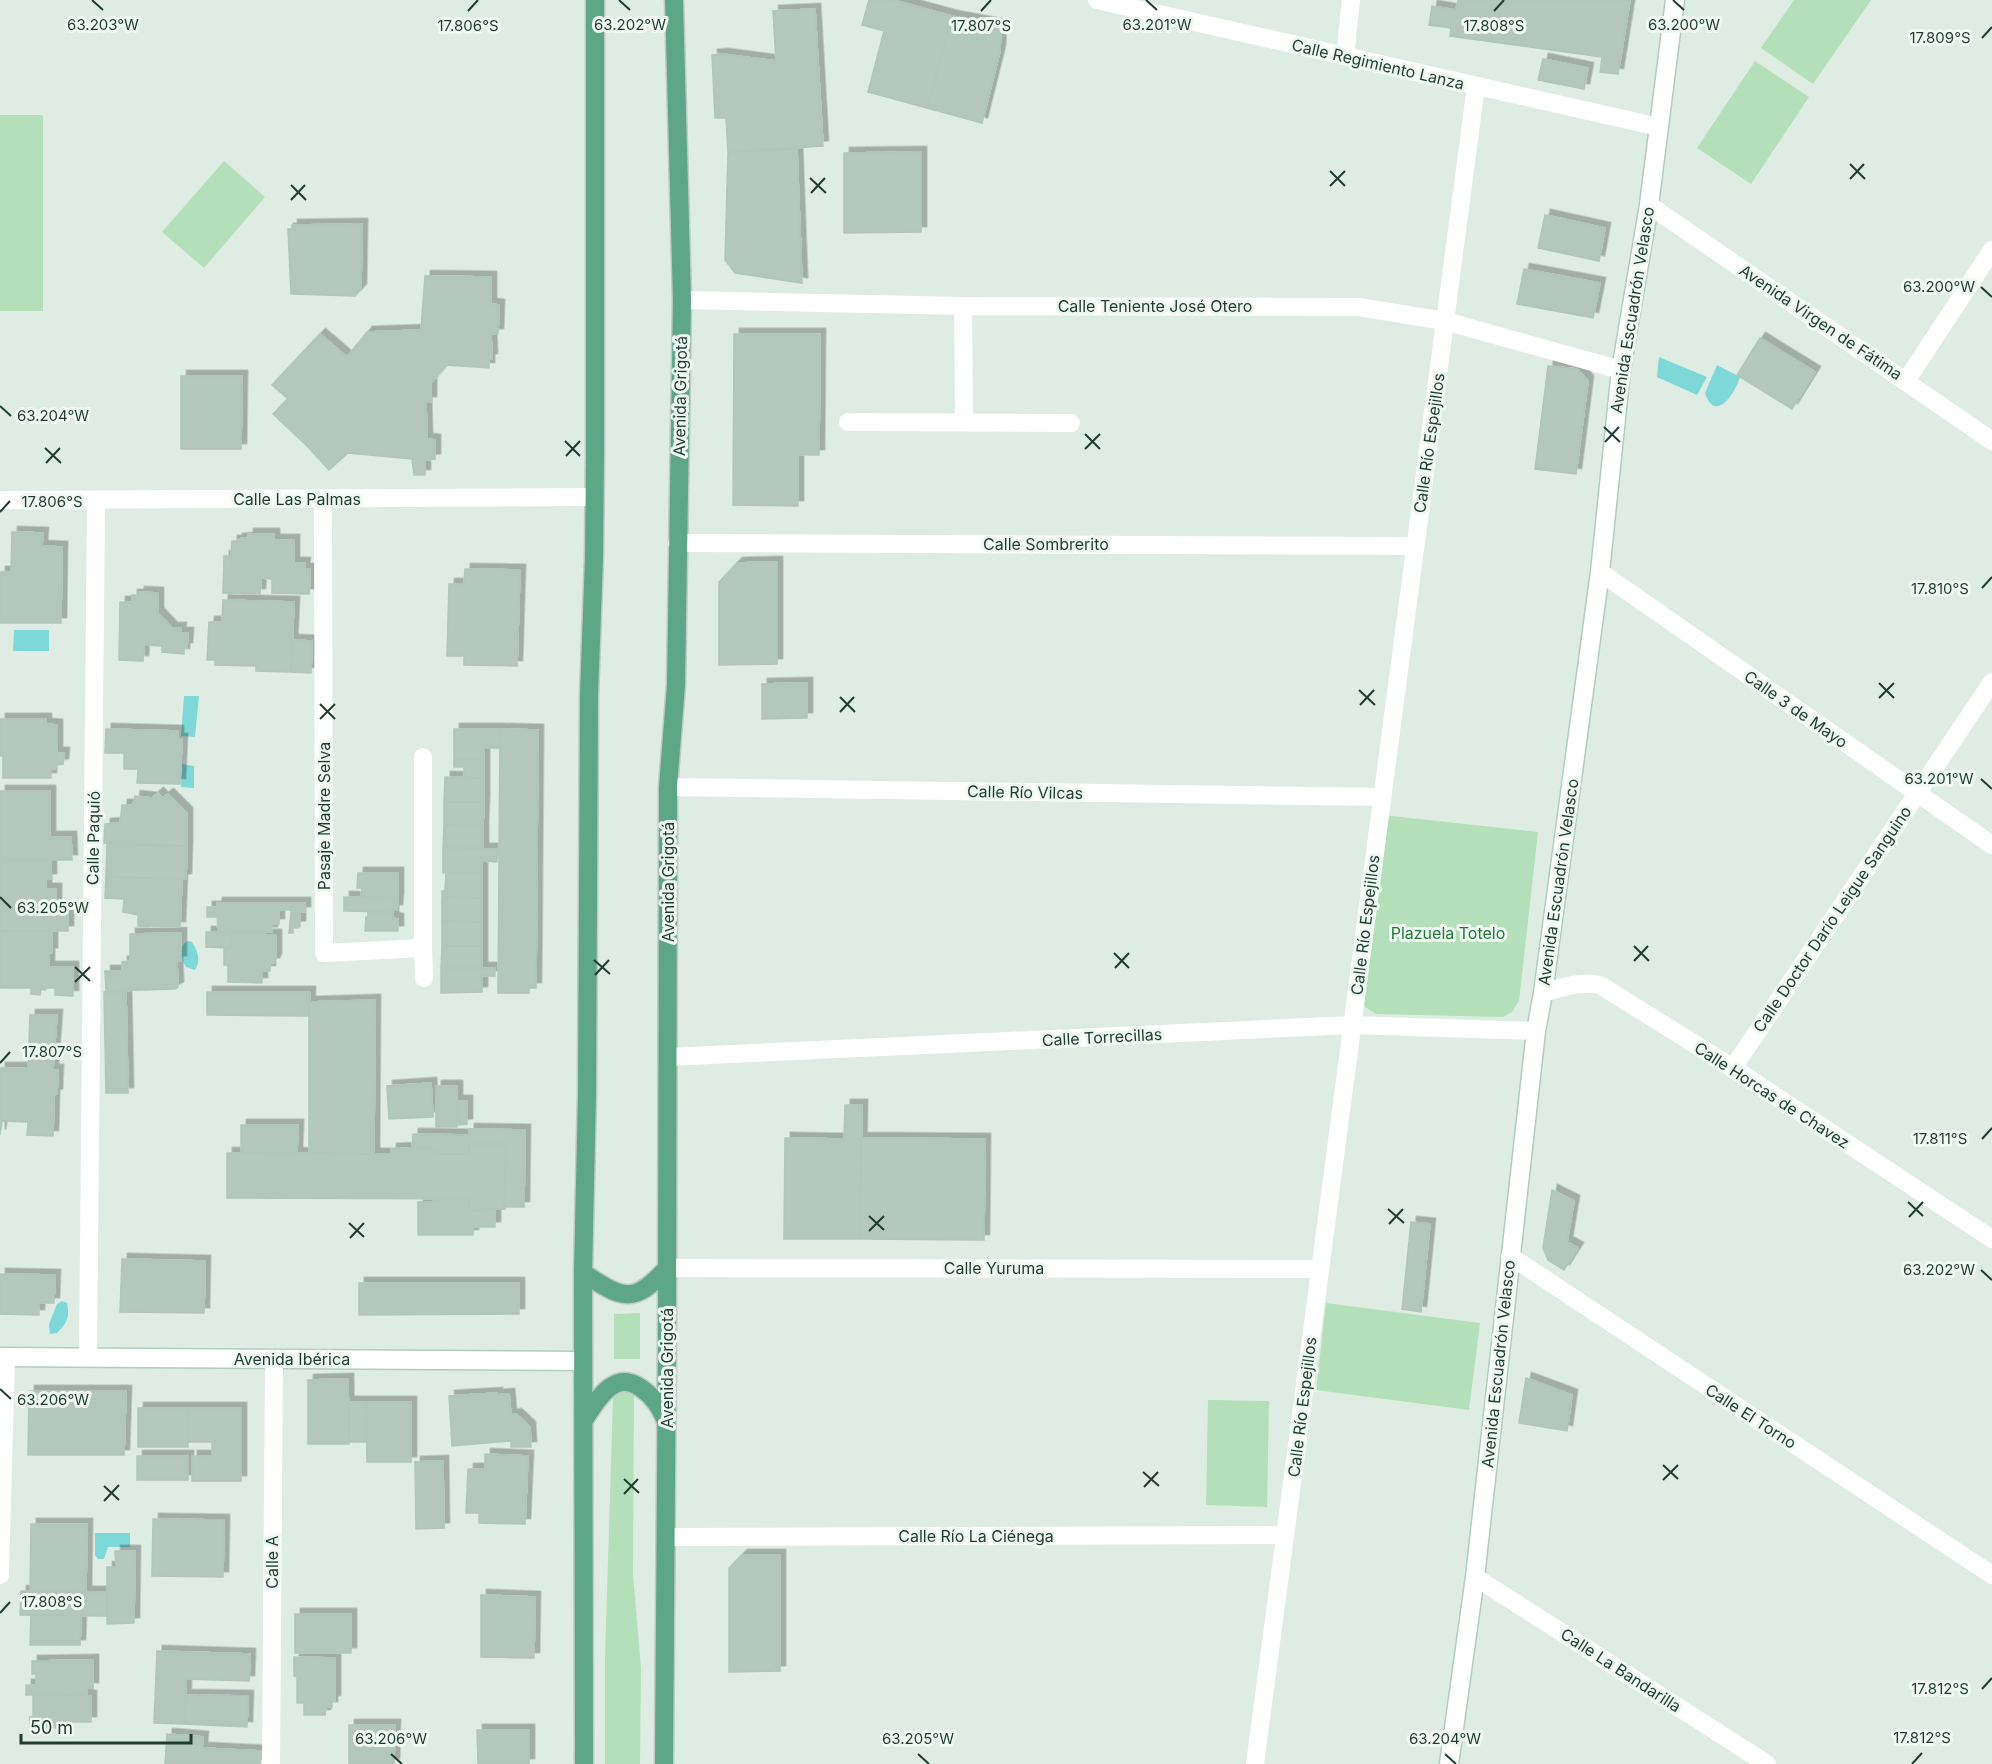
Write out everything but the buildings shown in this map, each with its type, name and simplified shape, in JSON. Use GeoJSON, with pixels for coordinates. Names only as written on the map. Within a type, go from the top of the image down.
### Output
{"type":"FeatureCollection","features":[{"type":"Feature","properties":{"kind":"main road"},"geometry":{"type":"LineString","coordinates":[[584,1764],[583,1273],[587,1095],[589,695],[594,497],[595,0]]}},
{"type":"Feature","properties":{"kind":"main road","name":"Avenida Grigotá"},"geometry":{"type":"LineString","coordinates":[[664,1764],[668,787],[676,685],[682,300],[674,0]]}},
{"type":"Feature","properties":{"kind":"main road"},"geometry":{"type":"LineString","coordinates":[[583,1273],[608,1289],[626,1296],[641,1292],[667,1268]]}},
{"type":"Feature","properties":{"kind":"main road"},"geometry":{"type":"LineString","coordinates":[[584,1420],[604,1392],[615,1384],[625,1381],[649,1394],[659,1405],[667,1423]]}},
{"type":"Feature","properties":{"kind":"street","name":"Calle Regimiento Lanza"},"geometry":{"type":"LineString","coordinates":[[1097,0],[1659,127]]}},
{"type":"Feature","properties":{"kind":"street"},"geometry":{"type":"LineString","coordinates":[[1346,56],[1351,0]]}},
{"type":"Feature","properties":{"kind":"street","name":"Avenida Escuadrón Velasco"},"geometry":{"type":"LineString","coordinates":[[1449,1764],[1475,1577],[1536,1031],[1599,572],[1621,370],[1649,205],[1675,0]]}},
{"type":"Feature","properties":{"kind":"street","name":"Calle Río Espejillos"},"geometry":{"type":"LineString","coordinates":[[1255,1764],[1476,86]]}},
{"type":"Feature","properties":{"kind":"street","name":"Avenida Virgen de Fátima"},"geometry":{"type":"LineString","coordinates":[[1649,205],[1992,441]]}},
{"type":"Feature","properties":{"kind":"street"},"geometry":{"type":"LineString","coordinates":[[1906,381],[1992,250]]}},
{"type":"Feature","properties":{"kind":"street","name":"Calle Teniente José Otero"},"geometry":{"type":"LineString","coordinates":[[682,300],[963,306],[1358,307],[1445,321],[1621,370]]}},
{"type":"Feature","properties":{"kind":"street"},"geometry":{"type":"LineString","coordinates":[[963,306],[964,422]]}},
{"type":"Feature","properties":{"kind":"street"},"geometry":{"type":"LineString","coordinates":[[848,422],[1071,423]]}},
{"type":"Feature","properties":{"kind":"street","name":"Calle Las Palmas"},"geometry":{"type":"LineString","coordinates":[[0,500],[594,497]]}},
{"type":"Feature","properties":{"kind":"street","name":"Pasaje Madre Selva"},"geometry":{"type":"LineString","coordinates":[[323,499],[324,953],[423,948]]}},
{"type":"Feature","properties":{"kind":"street","name":"Calle Paquió"},"geometry":{"type":"LineString","coordinates":[[88,1357],[96,500]]}},
{"type":"Feature","properties":{"kind":"street","name":"Calle Sombrerito"},"geometry":{"type":"LineString","coordinates":[[677,543],[1415,546]]}},
{"type":"Feature","properties":{"kind":"street","name":"Calle 3 de Mayo"},"geometry":{"type":"LineString","coordinates":[[1599,572],[1992,845]]}},
{"type":"Feature","properties":{"kind":"street","name":"Calle Doctor Darío Leigue Sanguino"},"geometry":{"type":"LineString","coordinates":[[1733,1068],[1916,792],[1992,682]]}},
{"type":"Feature","properties":{"kind":"street"},"geometry":{"type":"LineString","coordinates":[[423,757],[424,978]]}},
{"type":"Feature","properties":{"kind":"street","name":"Calle Río Vilcas"},"geometry":{"type":"LineString","coordinates":[[668,787],[1382,797]]}},
{"type":"Feature","properties":{"kind":"street","name":"Calle Horcas de Chavez"},"geometry":{"type":"LineString","coordinates":[[1543,993],[1588,982],[1600,985],[1733,1068],[1992,1239]]}},
{"type":"Feature","properties":{"kind":"street","name":"Calle Torrecillas"},"geometry":{"type":"LineString","coordinates":[[668,1057],[1352,1025],[1536,1031]]}},
{"type":"Feature","properties":{"kind":"street","name":"Calle El Torno"},"geometry":{"type":"LineString","coordinates":[[1510,1256],[1992,1575]]}},
{"type":"Feature","properties":{"kind":"street","name":"Calle Yuruma"},"geometry":{"type":"LineString","coordinates":[[667,1268],[1320,1269]]}},
{"type":"Feature","properties":{"kind":"street"},"geometry":{"type":"LineString","coordinates":[[0,1575],[3,1357]]}},
{"type":"Feature","properties":{"kind":"street","name":"Avenida Ibérica"},"geometry":{"type":"LineString","coordinates":[[3,1357],[583,1361]]}},
{"type":"Feature","properties":{"kind":"street","name":"Calle A"},"geometry":{"type":"LineString","coordinates":[[271,1764],[274,1360]]}},
{"type":"Feature","properties":{"kind":"street","name":"Calle Río La Ciénega"},"geometry":{"type":"LineString","coordinates":[[666,1537],[1285,1535]]}},
{"type":"Feature","properties":{"kind":"street","name":"Calle La Bandarilla"},"geometry":{"type":"LineString","coordinates":[[1475,1577],[1767,1764]]}},
{"type":"Feature","properties":{"kind":"green space"},"geometry":{"type":"Polygon","coordinates":[[[1794,0],[1871,0],[1813,84],[1761,48],[1794,0]]]}},
{"type":"Feature","properties":{"kind":"green space"},"geometry":{"type":"Polygon","coordinates":[[[1755,61],[1809,97],[1751,184],[1697,148],[1755,61]]]}},
{"type":"Feature","properties":{"kind":"green space"},"geometry":{"type":"Polygon","coordinates":[[[0,115],[43,115],[43,311],[0,311],[0,115]]]}},
{"type":"Feature","properties":{"kind":"green space"},"geometry":{"type":"Polygon","coordinates":[[[224,161],[265,197],[204,268],[162,232],[224,161]]]}},
{"type":"Feature","properties":{"kind":"green space","name":"Plazuela Totelo"},"geometry":{"type":"Polygon","coordinates":[[[1383,815],[1538,832],[1519,1001],[1512,1012],[1503,1017],[1376,1014],[1365,1007],[1361,996],[1383,815]]]}},
{"type":"Feature","properties":{"kind":"green space"},"geometry":{"type":"Polygon","coordinates":[[[1326,1303],[1480,1323],[1469,1410],[1316,1390],[1326,1303]]]}},
{"type":"Feature","properties":{"kind":"green space"},"geometry":{"type":"Polygon","coordinates":[[[640,1313],[640,1359],[614,1359],[614,1314],[640,1313]]]}},
{"type":"Feature","properties":{"kind":"green space"},"geometry":{"type":"Polygon","coordinates":[[[621,1389],[634,1393],[633,1574],[641,1668],[640,1764],[605,1764],[605,1657],[613,1399],[621,1389]]]}},
{"type":"Feature","properties":{"kind":"green space"},"geometry":{"type":"Polygon","coordinates":[[[1208,1400],[1269,1401],[1267,1507],[1206,1505],[1208,1400]]]}},
{"type":"Feature","properties":{"kind":"water"},"geometry":{"type":"Polygon","coordinates":[[[1659,357],[1707,377],[1697,395],[1657,377],[1659,357]]]}},
{"type":"Feature","properties":{"kind":"water"},"geometry":{"type":"Polygon","coordinates":[[[1717,365],[1740,377],[1727,400],[1723,404],[1714,406],[1709,402],[1705,393],[1717,365]]]}},
{"type":"Feature","properties":{"kind":"water"},"geometry":{"type":"Polygon","coordinates":[[[14,630],[49,630],[49,651],[13,651],[14,630]]]}},
{"type":"Feature","properties":{"kind":"water"},"geometry":{"type":"Polygon","coordinates":[[[184,696],[199,696],[195,737],[181,736],[184,696]]]}},
{"type":"Feature","properties":{"kind":"water"},"geometry":{"type":"Polygon","coordinates":[[[182,764],[194,766],[194,788],[181,787],[182,764]]]}},
{"type":"Feature","properties":{"kind":"water"},"geometry":{"type":"Polygon","coordinates":[[[188,941],[192,942],[197,952],[198,963],[195,970],[186,967],[182,957],[182,946],[188,941]]]}},
{"type":"Feature","properties":{"kind":"water"},"geometry":{"type":"Polygon","coordinates":[[[62,1301],[67,1303],[67,1320],[57,1333],[50,1334],[49,1324],[57,1304],[62,1301]]]}},
{"type":"Feature","properties":{"kind":"water"},"geometry":{"type":"Polygon","coordinates":[[[95,1533],[130,1533],[130,1547],[108,1547],[104,1559],[98,1559],[95,1555],[95,1533]]]}}]}
